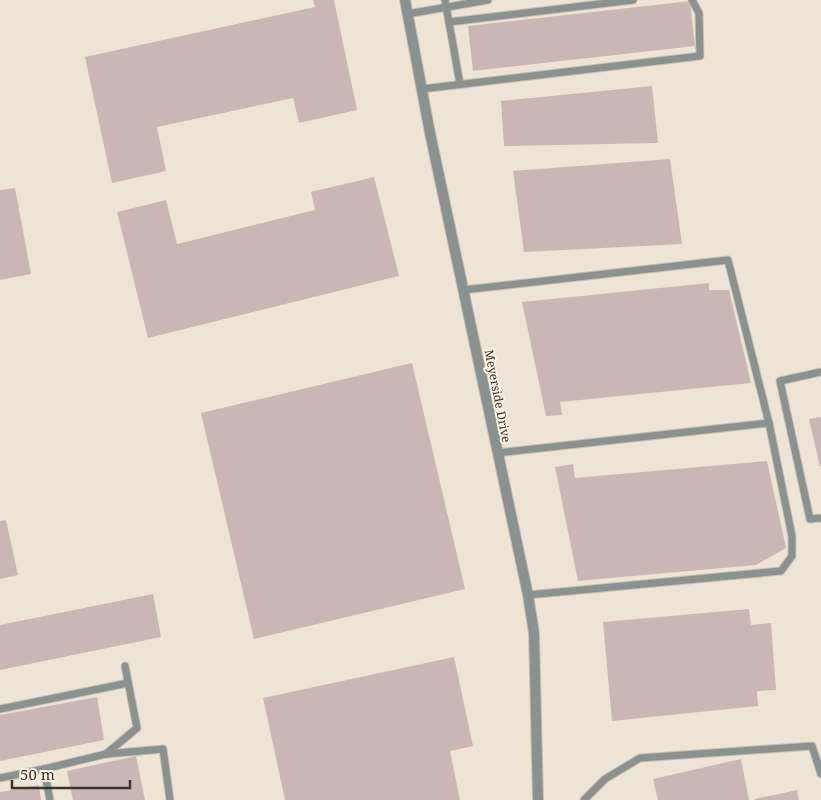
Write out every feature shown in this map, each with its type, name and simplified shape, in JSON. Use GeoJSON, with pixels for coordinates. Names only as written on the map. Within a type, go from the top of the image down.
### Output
{"type":"FeatureCollection","features":[{"type":"Feature","properties":{"kind":"street","name":"Meyerside Drive"},"geometry":{"type":"LineString","coordinates":[[405,0],[463,290],[528,595],[534,633],[538,800]]}},
{"type":"Feature","properties":{"kind":"lane"},"geometry":{"type":"LineString","coordinates":[[407,14],[446,4],[488,0]]}},
{"type":"Feature","properties":{"kind":"lane"},"geometry":{"type":"LineString","coordinates":[[449,22],[633,0]]}},
{"type":"Feature","properties":{"kind":"lane"},"geometry":{"type":"LineString","coordinates":[[422,89],[700,56],[699,13],[692,0]]}},
{"type":"Feature","properties":{"kind":"lane"},"geometry":{"type":"LineString","coordinates":[[446,4],[460,84]]}},
{"type":"Feature","properties":{"kind":"lane"},"geometry":{"type":"LineString","coordinates":[[463,290],[728,260],[769,423],[792,536],[792,556],[781,571],[528,595]]}},
{"type":"Feature","properties":{"kind":"lane"},"geometry":{"type":"LineString","coordinates":[[821,372],[780,381],[810,519],[821,518]]}},
{"type":"Feature","properties":{"kind":"lane"},"geometry":{"type":"LineString","coordinates":[[497,454],[769,423]]}},
{"type":"Feature","properties":{"kind":"lane"},"geometry":{"type":"LineString","coordinates":[[106,754],[137,728],[125,666]]}},
{"type":"Feature","properties":{"kind":"lane"},"geometry":{"type":"LineString","coordinates":[[0,708],[128,683]]}},
{"type":"Feature","properties":{"kind":"lane"},"geometry":{"type":"LineString","coordinates":[[584,800],[605,779],[640,758],[812,746],[821,774]]}},
{"type":"Feature","properties":{"kind":"lane"},"geometry":{"type":"LineString","coordinates":[[0,778],[106,754],[163,749],[170,800]]}},
{"type":"Feature","properties":{"kind":"lane"},"geometry":{"type":"LineString","coordinates":[[44,769],[50,800]]}},
{"type":"Feature","properties":{"kind":"building"},"geometry":{"type":"Polygon","coordinates":[[[313,0],[334,0],[357,110],[299,123],[293,98],[157,127],[166,171],[112,183],[85,57],[315,7],[313,0]]]}},
{"type":"Feature","properties":{"kind":"building"},"geometry":{"type":"Polygon","coordinates":[[[690,1],[695,46],[473,71],[468,26],[690,1]]]}},
{"type":"Feature","properties":{"kind":"building"},"geometry":{"type":"Polygon","coordinates":[[[652,86],[658,143],[504,146],[501,101],[652,86]]]}},
{"type":"Feature","properties":{"kind":"building"},"geometry":{"type":"Polygon","coordinates":[[[670,159],[682,244],[524,252],[513,171],[670,159]]]}},
{"type":"Feature","properties":{"kind":"building"},"geometry":{"type":"Polygon","coordinates":[[[374,177],[399,276],[148,338],[117,212],[166,200],[177,244],[315,210],[311,192],[374,177]]]}},
{"type":"Feature","properties":{"kind":"building"},"geometry":{"type":"Polygon","coordinates":[[[15,188],[31,274],[0,280],[0,190],[15,188]]]}},
{"type":"Feature","properties":{"kind":"building"},"geometry":{"type":"Polygon","coordinates":[[[709,283],[709,290],[729,290],[751,383],[560,402],[562,415],[546,416],[522,302],[709,283]]]}},
{"type":"Feature","properties":{"kind":"building"},"geometry":{"type":"Polygon","coordinates":[[[412,363],[465,589],[254,639],[201,413],[412,363]]]}},
{"type":"Feature","properties":{"kind":"building"},"geometry":{"type":"Polygon","coordinates":[[[821,417],[821,466],[820,467],[809,419],[821,417]]]}},
{"type":"Feature","properties":{"kind":"building"},"geometry":{"type":"Polygon","coordinates":[[[767,461],[786,548],[756,565],[578,581],[555,467],[573,464],[575,478],[767,461]]]}},
{"type":"Feature","properties":{"kind":"building"},"geometry":{"type":"Polygon","coordinates":[[[6,520],[18,575],[0,579],[0,521],[6,520]]]}},
{"type":"Feature","properties":{"kind":"building"},"geometry":{"type":"Polygon","coordinates":[[[153,594],[161,637],[0,670],[0,625],[153,594]]]}},
{"type":"Feature","properties":{"kind":"building"},"geometry":{"type":"Polygon","coordinates":[[[749,609],[751,625],[771,623],[776,690],[757,691],[758,706],[612,721],[603,622],[749,609]]]}},
{"type":"Feature","properties":{"kind":"building"},"geometry":{"type":"Polygon","coordinates":[[[454,657],[473,746],[450,751],[460,800],[285,800],[263,698],[454,657]]]}},
{"type":"Feature","properties":{"kind":"building"},"geometry":{"type":"Polygon","coordinates":[[[97,697],[104,740],[0,761],[0,715],[97,697]]]}},
{"type":"Feature","properties":{"kind":"building"},"geometry":{"type":"Polygon","coordinates":[[[136,756],[145,800],[73,800],[67,771],[136,756]]]}},
{"type":"Feature","properties":{"kind":"building"},"geometry":{"type":"Polygon","coordinates":[[[741,759],[749,800],[658,800],[653,779],[741,759]]]}},
{"type":"Feature","properties":{"kind":"building"},"geometry":{"type":"Polygon","coordinates":[[[39,785],[41,800],[0,800],[0,792],[39,785]]]}},
{"type":"Feature","properties":{"kind":"building"},"geometry":{"type":"Polygon","coordinates":[[[797,790],[799,800],[755,800],[755,799],[797,790]]]}}]}
